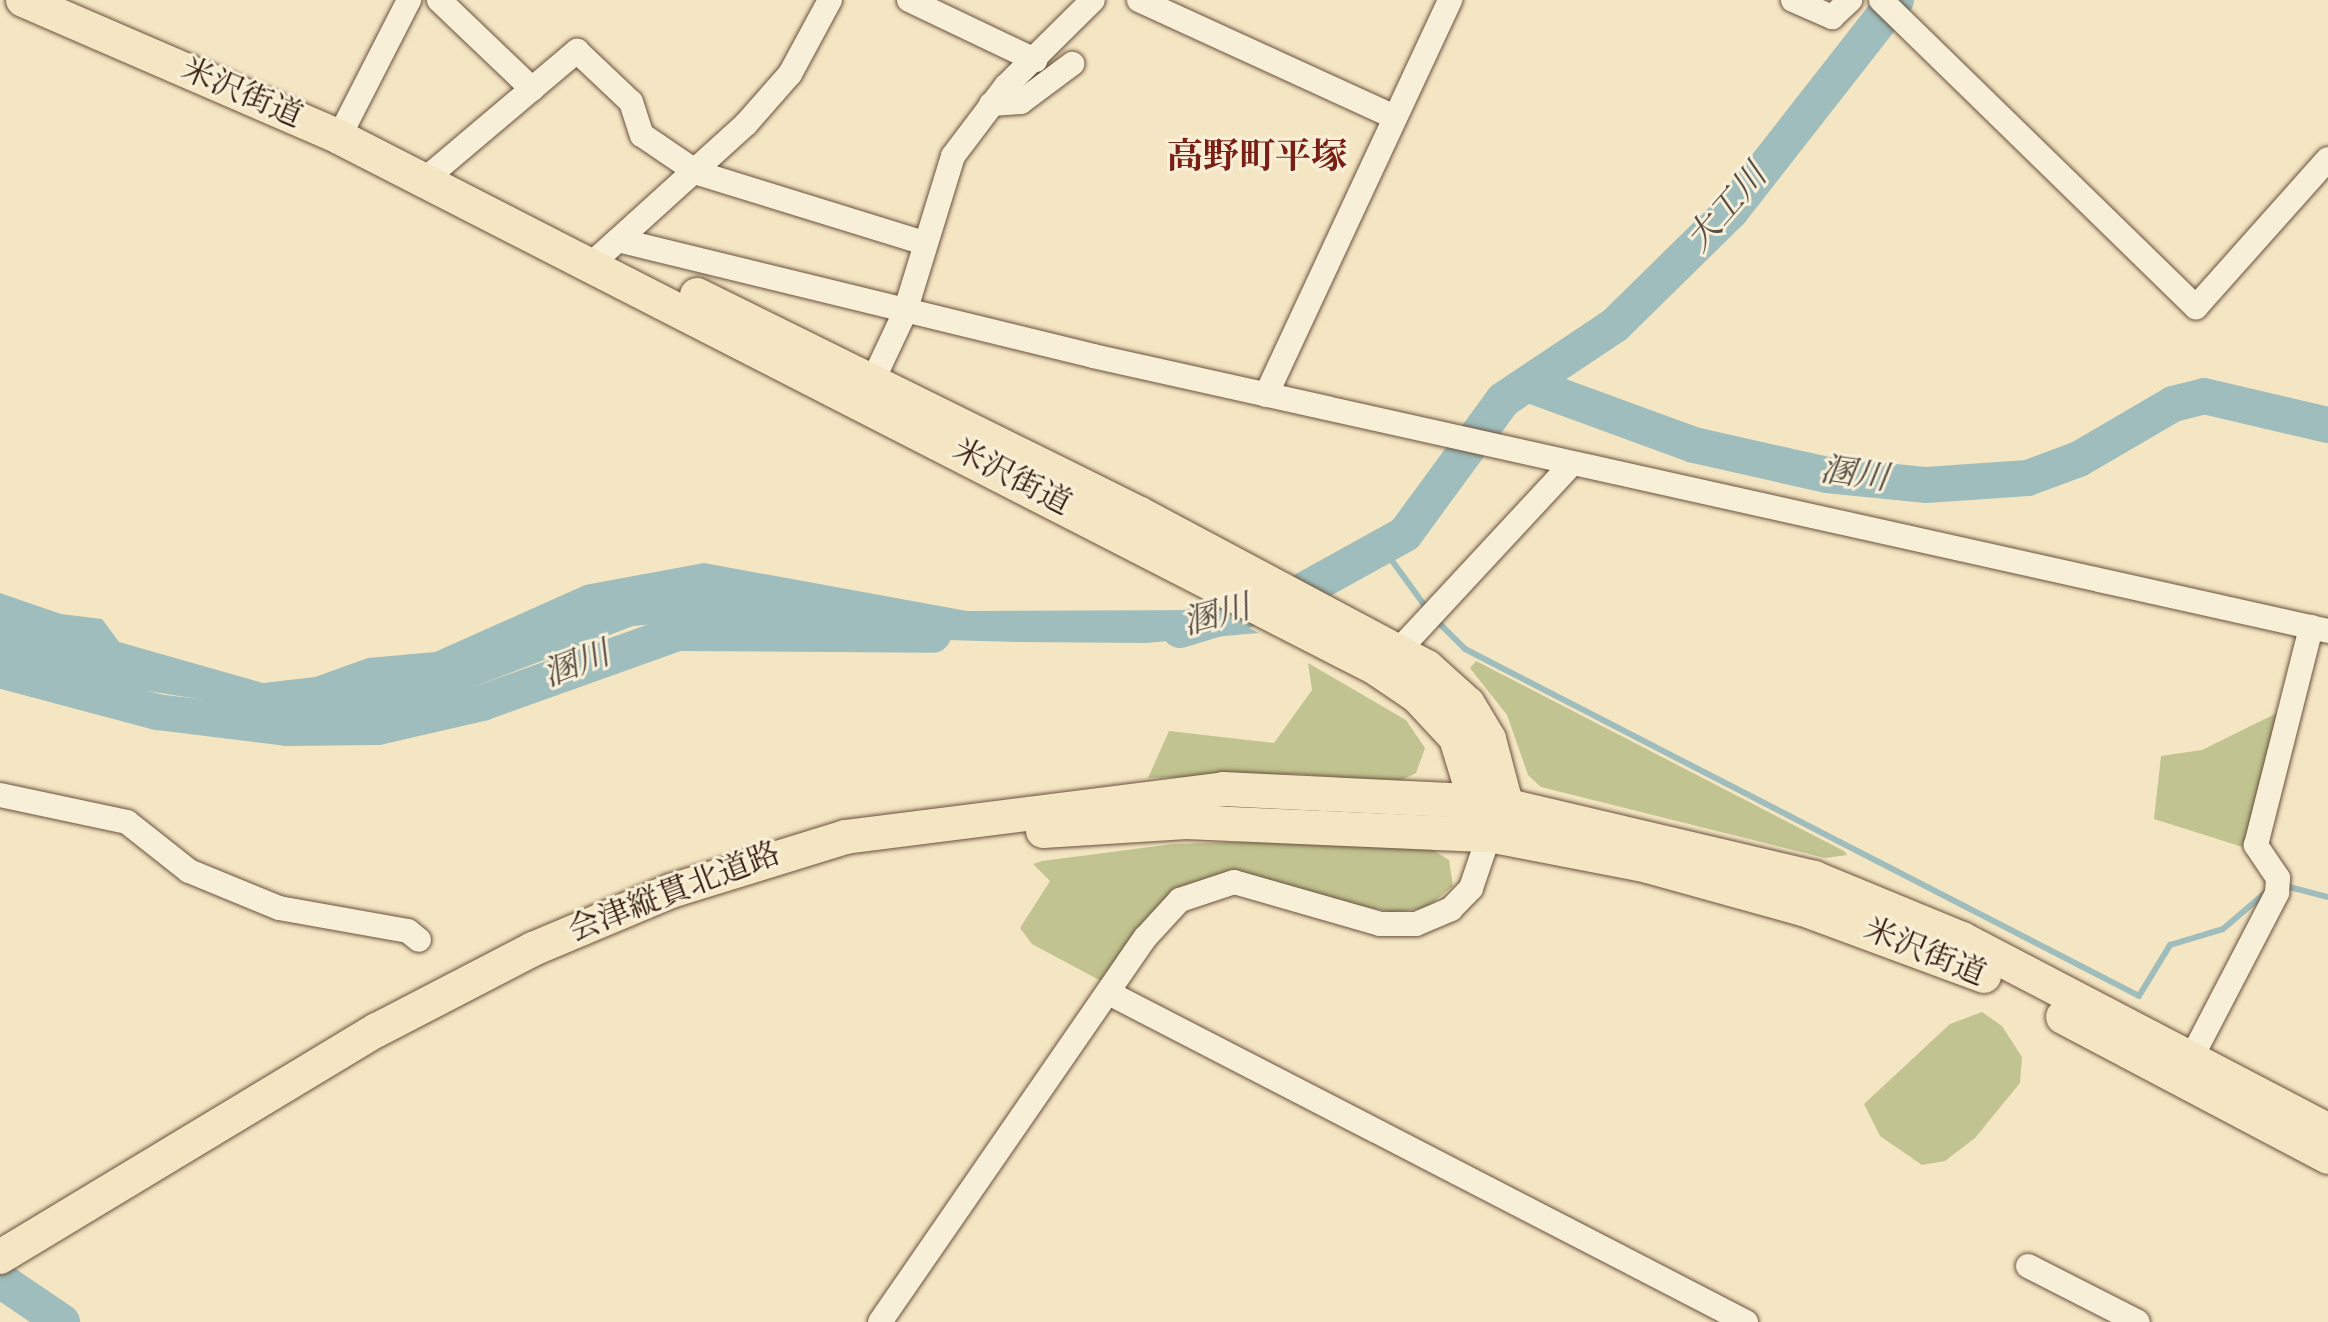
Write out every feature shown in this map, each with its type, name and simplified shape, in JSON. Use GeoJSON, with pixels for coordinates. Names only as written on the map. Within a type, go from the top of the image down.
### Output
{"type":"FeatureCollection","features":[{"type":"Feature","properties":{"kind":"highway","name":"米沢街道"},"geometry":{"type":"LineString","coordinates":[[23,0],[339,137],[455,198],[603,254],[1387,656],[1468,704],[1497,757],[1496,820]]}},
{"type":"Feature","properties":{"kind":"highway","name":"米沢街道"},"geometry":{"type":"LineString","coordinates":[[1387,656],[1417,696],[1456,738],[1470,772],[1470,800],[1496,820],[1880,934],[1951,959],[2185,1070],[2328,1130]]}},
{"type":"Feature","properties":{"kind":"highway","name":"会津縦貫北道路"},"geometry":{"type":"LineString","coordinates":[[11,1262],[455,988],[603,918],[745,864],[884,830],[1147,795],[1223,789],[1431,795],[1470,800]]}},
{"type":"Feature","properties":{"kind":"highway","name":"会津縦貫北道路"},"geometry":{"type":"LineString","coordinates":[[11,1262],[462,1000],[609,934],[751,886],[865,858],[1072,827],[1186,822],[1429,830],[1496,820]]}},
{"type":"Feature","properties":{"kind":"highway","name":"米沢街道"},"geometry":{"type":"LineString","coordinates":[[2185,1070],[2328,1157]]}},
{"type":"Feature","properties":{"kind":"street"},"geometry":{"type":"LineString","coordinates":[[339,137],[409,0]]}},
{"type":"Feature","properties":{"kind":"street"},"geometry":{"type":"LineString","coordinates":[[439,0],[532,89]]}},
{"type":"Feature","properties":{"kind":"street"},"geometry":{"type":"LineString","coordinates":[[603,254],[698,173],[790,74],[830,0]]}},
{"type":"Feature","properties":{"kind":"street"},"geometry":{"type":"LineString","coordinates":[[909,0],[1035,60]]}},
{"type":"Feature","properties":{"kind":"street"},"geometry":{"type":"LineString","coordinates":[[868,391],[905,312],[921,242],[953,156],[991,104],[1093,0]]}},
{"type":"Feature","properties":{"kind":"street"},"geometry":{"type":"LineString","coordinates":[[1139,0],[1395,117]]}},
{"type":"Feature","properties":{"kind":"street"},"geometry":{"type":"LineString","coordinates":[[1266,395],[1450,0]]}},
{"type":"Feature","properties":{"kind":"street"},"geometry":{"type":"LineString","coordinates":[[1793,0],[1832,17],[1850,0]]}},
{"type":"Feature","properties":{"kind":"street"},"geometry":{"type":"LineString","coordinates":[[1881,0],[1919,32],[2093,214],[2196,307],[2328,159]]}},
{"type":"Feature","properties":{"kind":"street"},"geometry":{"type":"LineString","coordinates":[[423,181],[577,51],[631,102],[642,135],[698,173],[921,242]]}},
{"type":"Feature","properties":{"kind":"street"},"geometry":{"type":"LineString","coordinates":[[991,104],[1021,102],[1072,64]]}},
{"type":"Feature","properties":{"kind":"street"},"geometry":{"type":"LineString","coordinates":[[603,254],[905,312],[1571,465],[2319,629],[2256,845],[2278,878],[2277,893],[2185,1070]]}},
{"type":"Feature","properties":{"kind":"street"},"geometry":{"type":"LineString","coordinates":[[1387,656],[1571,465]]}},
{"type":"Feature","properties":{"kind":"street"},"geometry":{"type":"LineString","coordinates":[[0,795],[127,822],[189,871],[266,903],[408,931],[419,940]]}},
{"type":"Feature","properties":{"kind":"street"},"geometry":{"type":"LineString","coordinates":[[880,1322],[1163,916],[1209,886],[1256,886],[1380,924],[1416,924],[1451,909],[1471,888],[1496,820]]}},
{"type":"Feature","properties":{"kind":"street"},"geometry":{"type":"LineString","coordinates":[[1109,993],[1746,1322]]}},
{"type":"Feature","properties":{"kind":"street"},"geometry":{"type":"LineString","coordinates":[[2028,1266],[2138,1322]]}},
{"type":"Feature","properties":{"kind":"green space"},"geometry":{"type":"Polygon","coordinates":[[[1476,661],[1847,855],[1825,858],[1541,787],[1528,775],[1507,715],[1470,668],[1476,661]]]}},
{"type":"Feature","properties":{"kind":"green space"},"geometry":{"type":"Polygon","coordinates":[[[1308,663],[1406,720],[1425,748],[1416,773],[1398,782],[1296,774],[1148,778],[1169,731],[1274,743],[1312,690],[1308,663]]]}},
{"type":"Feature","properties":{"kind":"green space"},"geometry":{"type":"Polygon","coordinates":[[[2283,710],[2249,849],[2154,819],[2161,756],[2202,750],[2283,710]]]}},
{"type":"Feature","properties":{"kind":"green space"},"geometry":{"type":"Polygon","coordinates":[[[1307,840],[1431,849],[1449,860],[1453,886],[1426,908],[1392,912],[1217,876],[1190,885],[1101,981],[1032,944],[1020,928],[1050,881],[1033,864],[1042,861],[1173,844],[1307,840]]]}},
{"type":"Feature","properties":{"kind":"green space"},"geometry":{"type":"Polygon","coordinates":[[[1982,1012],[2002,1026],[2022,1057],[2020,1083],[1975,1138],[1945,1161],[1922,1165],[1880,1136],[1864,1104],[1950,1024],[1982,1012]]]}},
{"type":"Feature","properties":{"kind":"water"},"geometry":{"type":"Polygon","coordinates":[[[704,563],[967,611],[1214,610],[1259,633],[1146,643],[1020,642],[909,639],[818,623],[684,621],[633,626],[424,706],[318,718],[47,675],[0,657],[0,593],[61,614],[102,619],[119,642],[263,683],[315,677],[368,658],[435,652],[585,585],[704,563]]]}},
{"type":"Feature","properties":{"kind":"waterway","name":"大工川"},"geometry":{"type":"LineString","coordinates":[[1180,630],[1295,595],[1405,534],[1503,400],[1615,325],[1731,211],[1896,0]]}},
{"type":"Feature","properties":{"kind":"waterway","name":"溷川"},"geometry":{"type":"LineString","coordinates":[[1527,384],[1694,445],[1827,475],[1926,485],[2028,478],[2079,459],[2173,404],[2204,396],[2328,425]]}},
{"type":"Feature","properties":{"kind":"waterway"},"geometry":{"type":"LineString","coordinates":[[1382,547],[1428,610]]}},
{"type":"Feature","properties":{"kind":"waterway"},"geometry":{"type":"LineString","coordinates":[[1435,619],[1465,649],[2139,996],[2170,945],[2223,929],[2271,888]]}},
{"type":"Feature","properties":{"kind":"waterway","name":"溷川"},"geometry":{"type":"LineString","coordinates":[[0,670],[157,712],[287,728],[378,727],[482,703],[677,633],[933,635]]}},
{"type":"Feature","properties":{"kind":"waterway"},"geometry":{"type":"LineString","coordinates":[[2282,885],[2328,897]]}},
{"type":"Feature","properties":{"kind":"waterway"},"geometry":{"type":"LineString","coordinates":[[0,1280],[62,1322]]}},
{"type":"Feature","properties":{"kind":"district","name":"高野町平塚"},"geometry":{"type":"Point","coordinates":[1257,160]}}]}
